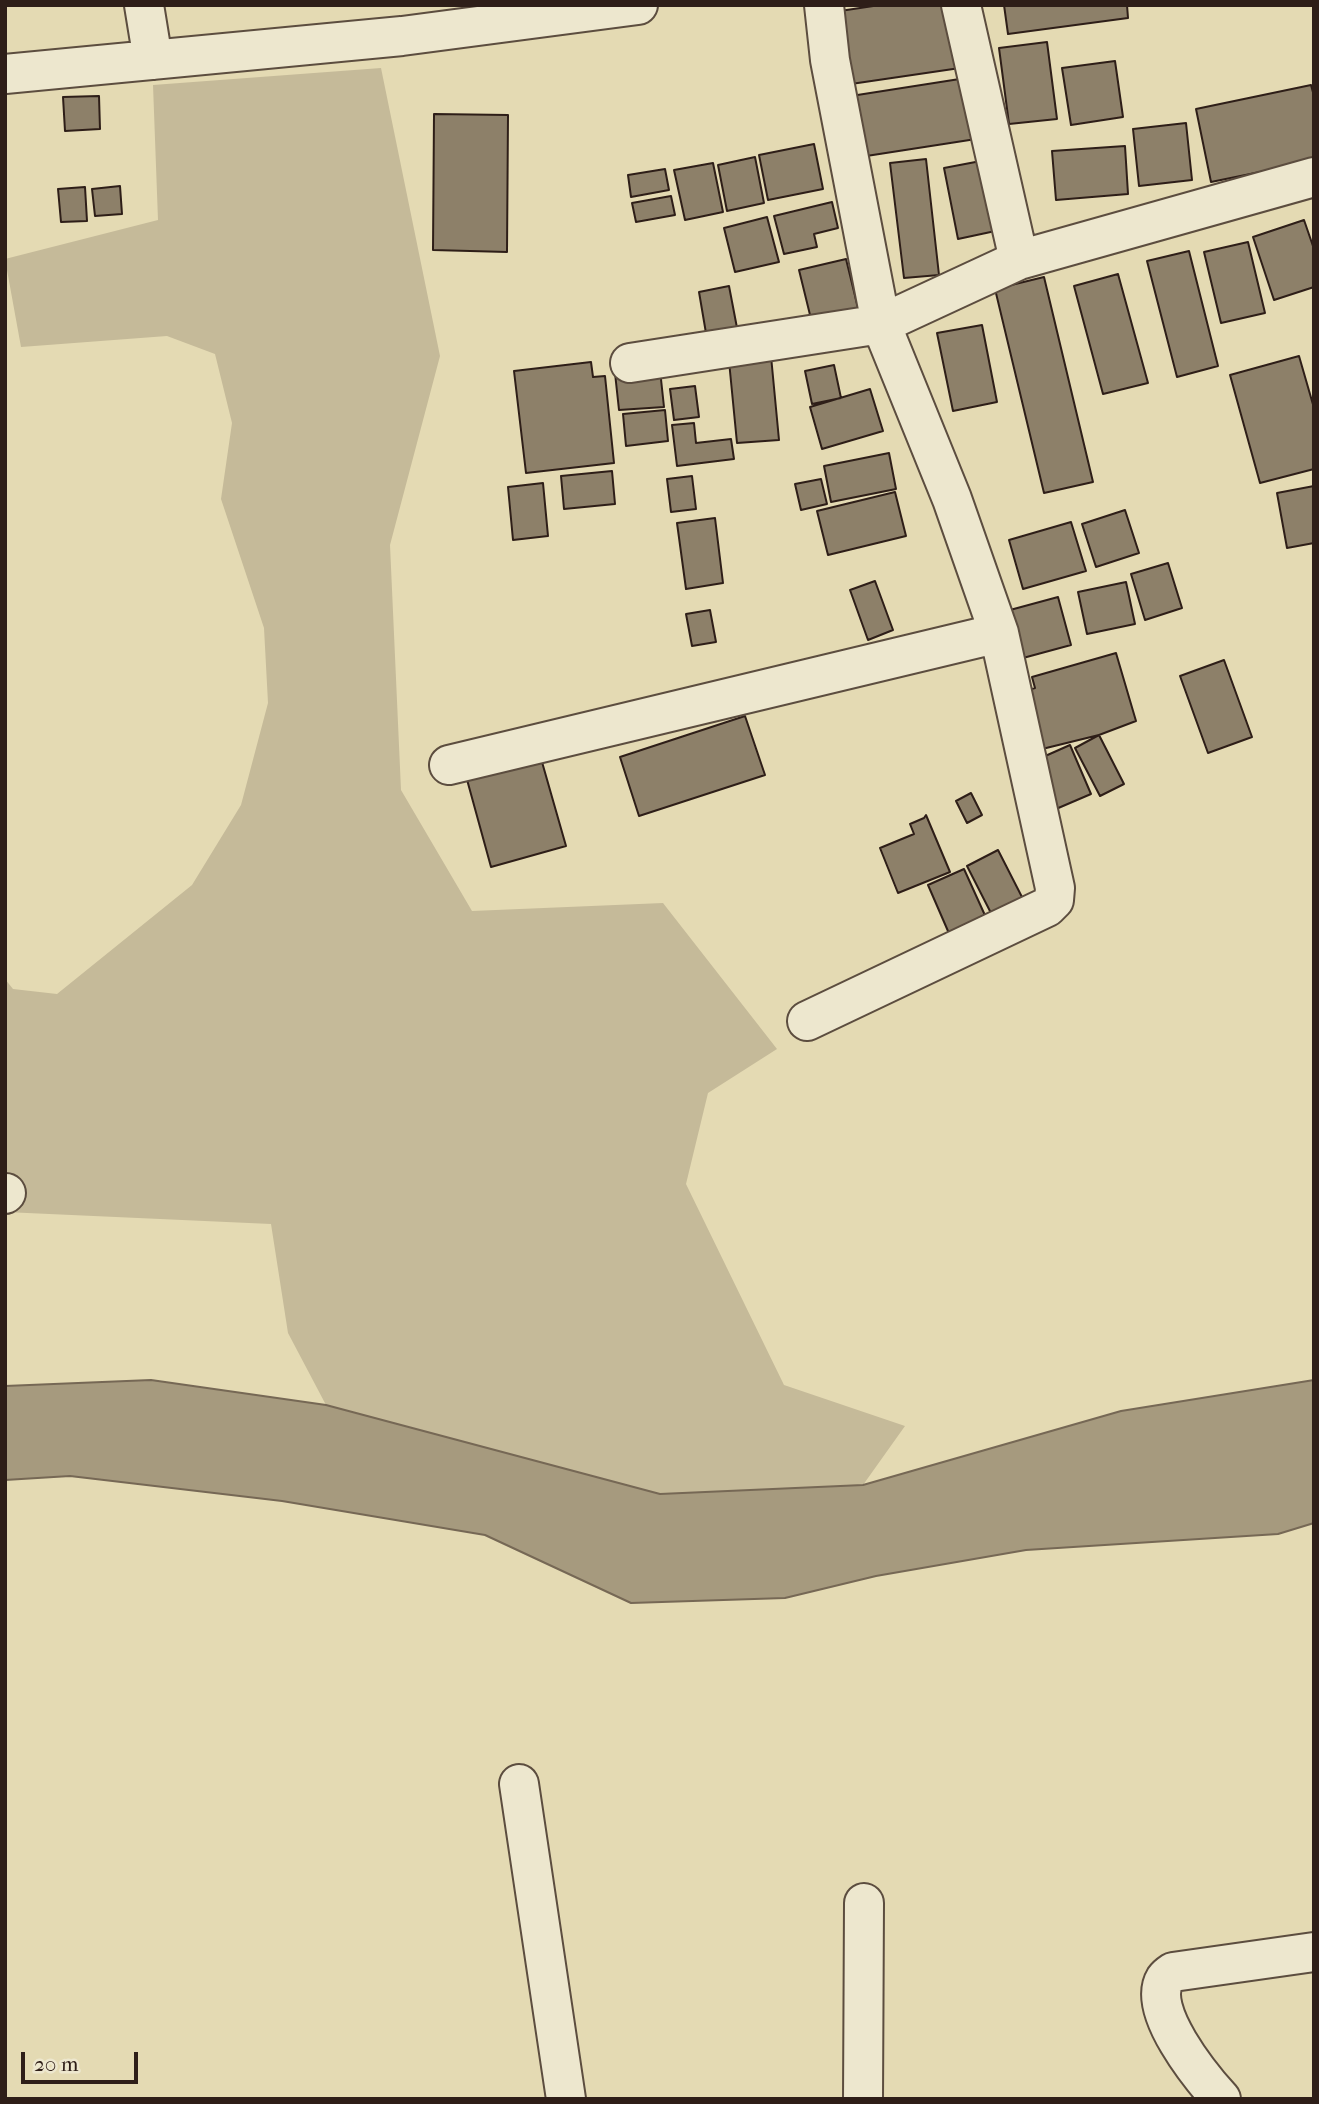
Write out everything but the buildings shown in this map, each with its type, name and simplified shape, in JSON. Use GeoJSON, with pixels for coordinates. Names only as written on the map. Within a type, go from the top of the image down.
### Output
{"type":"FeatureCollection","features":[{"type":"Feature","properties":{"kind":"street"},"geometry":{"type":"LineString","coordinates":[[144,5],[153,60]]}},
{"type":"Feature","properties":{"kind":"street"},"geometry":{"type":"LineString","coordinates":[[5,74],[402,36],[638,5]]}},
{"type":"Feature","properties":{"kind":"street"},"geometry":{"type":"LineString","coordinates":[[807,1021],[1047,908],[1054,900],[1055,888],[999,633],[952,499],[881,324],[830,60],[824,5]]}},
{"type":"Feature","properties":{"kind":"street"},"geometry":{"type":"LineString","coordinates":[[961,5],[1019,260]]}},
{"type":"Feature","properties":{"kind":"street"},"geometry":{"type":"LineString","coordinates":[[630,363],[881,324],[1019,260],[1314,177]]}},
{"type":"Feature","properties":{"kind":"street"},"geometry":{"type":"LineString","coordinates":[[449,765],[999,633]]}},
{"type":"Feature","properties":{"kind":"street"},"geometry":{"type":"LineString","coordinates":[[519,1784],[566,2099]]}},
{"type":"Feature","properties":{"kind":"street"},"geometry":{"type":"LineString","coordinates":[[863,2099],[864,1903]]}},
{"type":"Feature","properties":{"kind":"street"},"geometry":{"type":"LineString","coordinates":[[1221,2099],[1195,2070],[1177,2043],[1165,2014],[1162,1995],[1164,1979],[1173,1972],[1314,1952]]}},
{"type":"Feature","properties":{"kind":"shaded area"},"geometry":{"type":"Polygon","coordinates":[[[381,68],[440,356],[390,545],[401,790],[472,911],[663,903],[777,1049],[708,1093],[686,1184],[784,1385],[905,1426],[863,1485],[659,1494],[326,1405],[288,1333],[271,1224],[5,1212],[5,979],[13,989],[57,994],[192,885],[241,805],[268,703],[264,628],[221,499],[232,423],[215,354],[167,336],[21,347],[5,259],[158,220],[153,85],[381,68]]]}},
{"type":"Feature","properties":{"kind":"shaded area"},"geometry":{"type":"Polygon","coordinates":[[[151,1380],[326,1405],[660,1494],[863,1485],[1121,1411],[1314,1380],[1314,1523],[1278,1534],[1026,1550],[876,1576],[785,1598],[631,1603],[485,1535],[282,1501],[70,1476],[5,1480],[5,1386],[151,1380]]]}}]}
